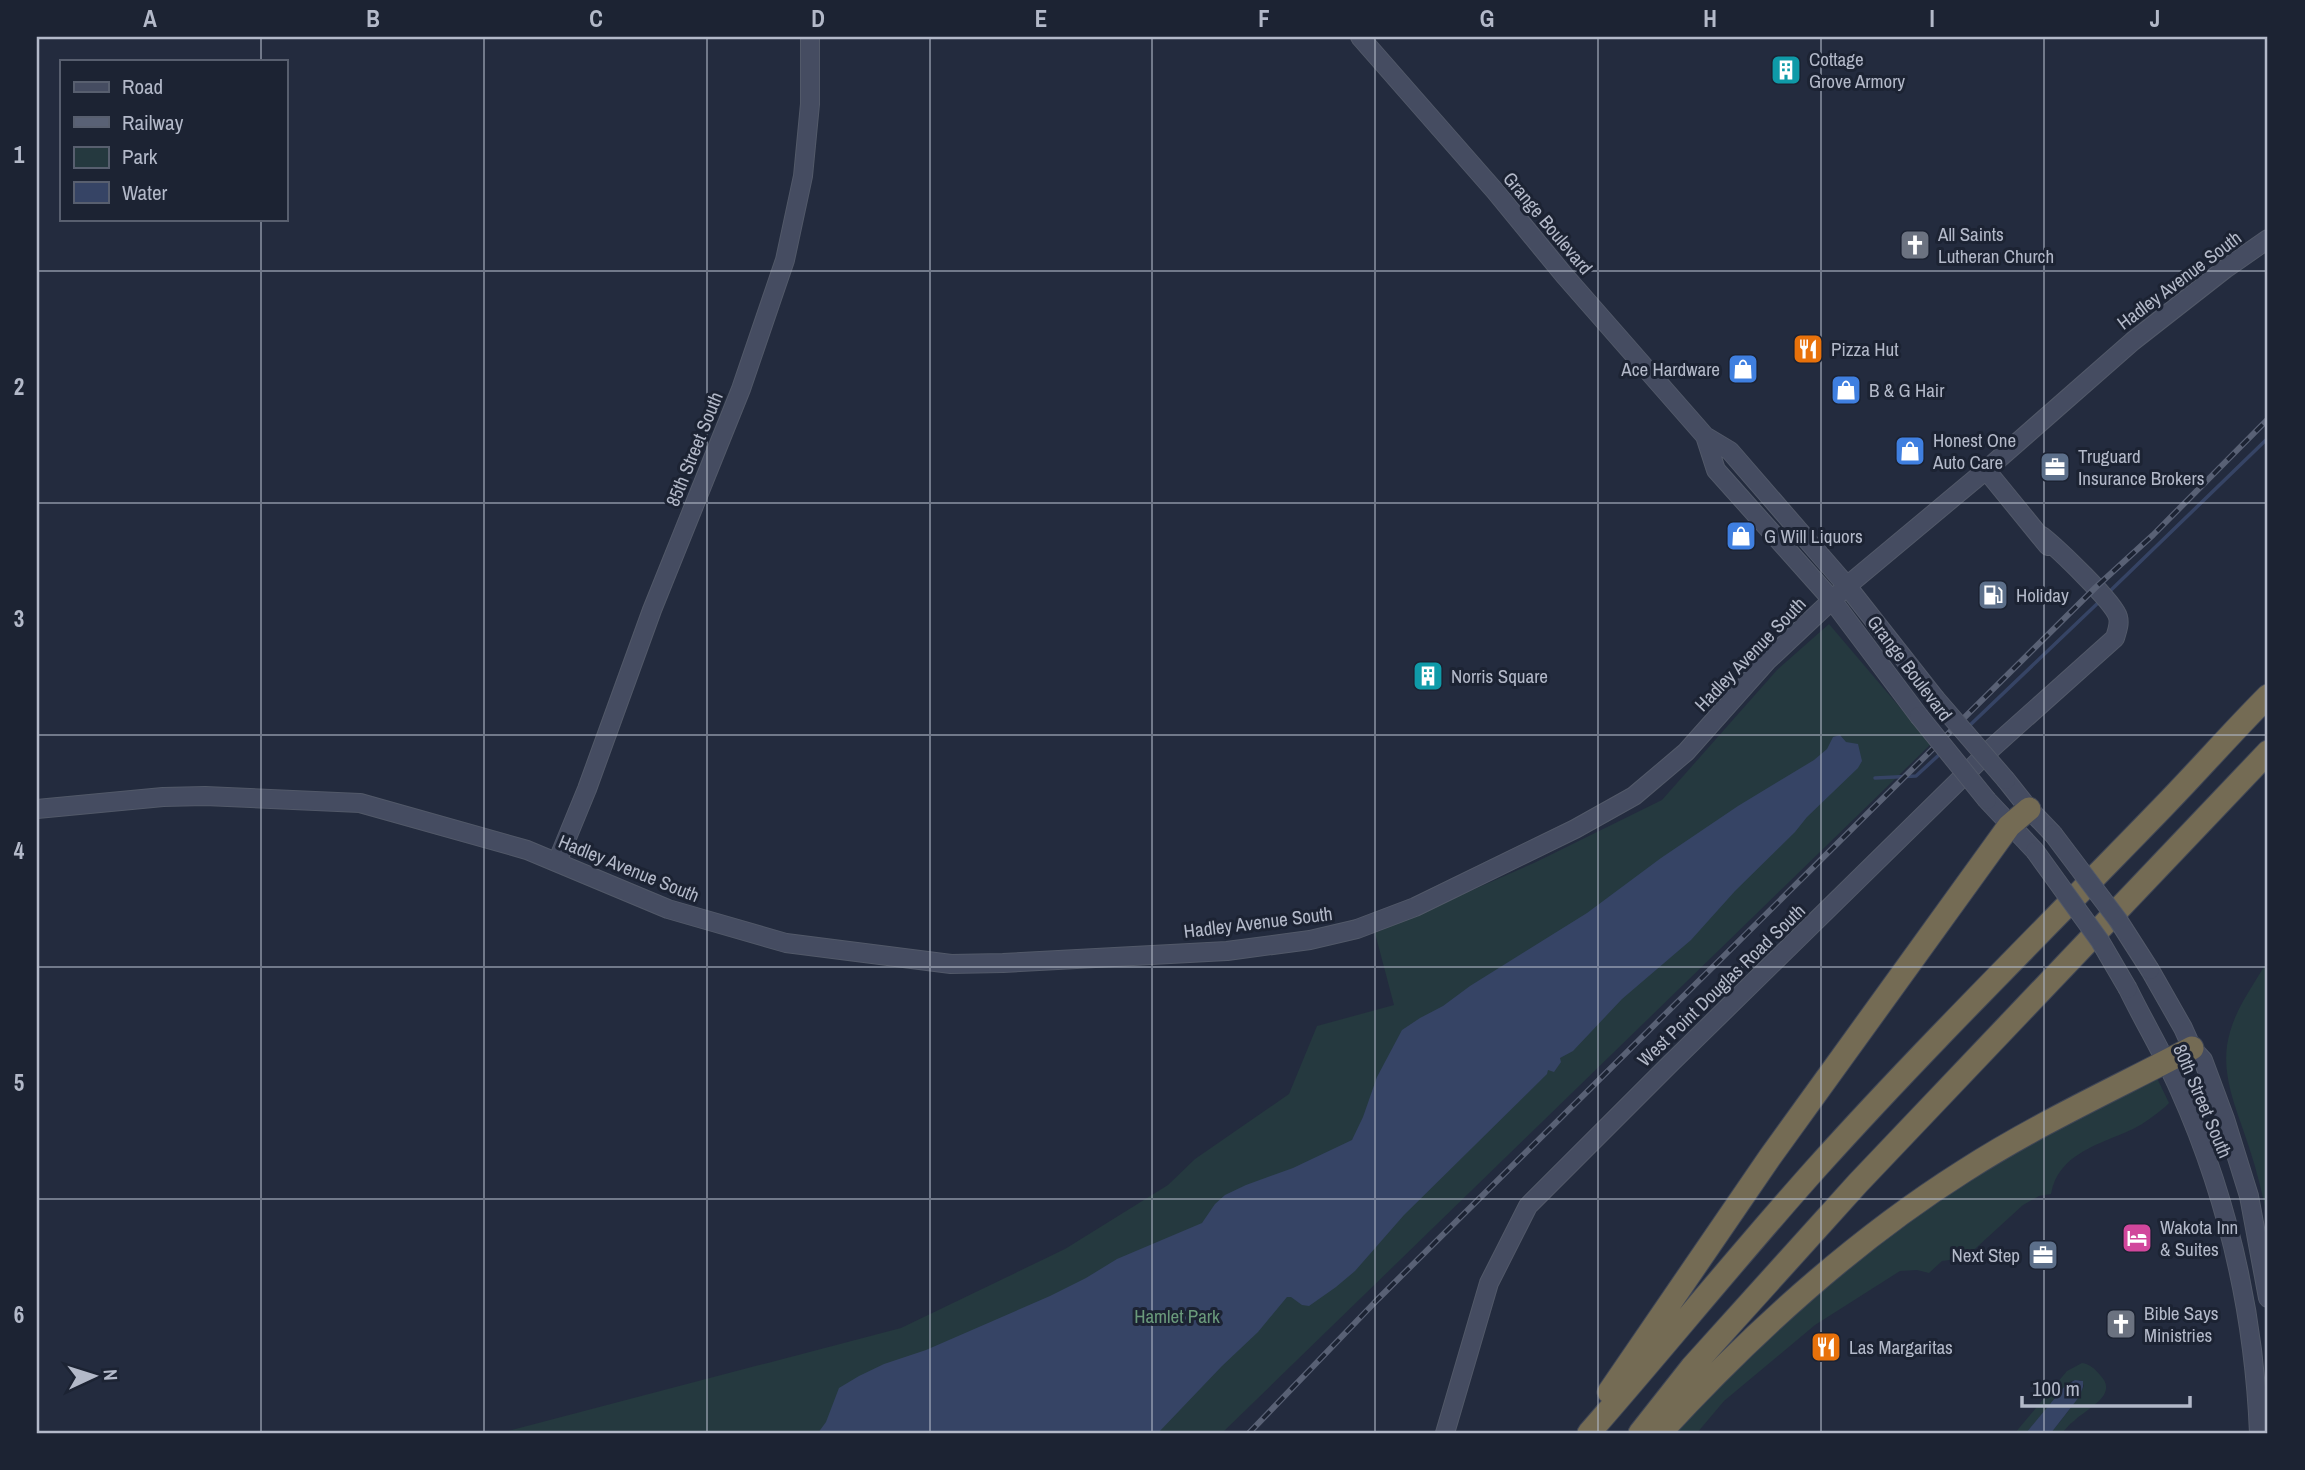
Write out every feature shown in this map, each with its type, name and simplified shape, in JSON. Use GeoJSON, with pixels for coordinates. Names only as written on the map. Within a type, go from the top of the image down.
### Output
{"type":"FeatureCollection","features":[{"type":"Feature","properties":{"kind":"highway"},"geometry":{"type":"LineString","coordinates":[[1588,1433],[1820,1164],[1973,1000],[2268,696]]}},
{"type":"Feature","properties":{"kind":"highway"},"geometry":{"type":"LineString","coordinates":[[1640,1433],[1692,1367],[1858,1183],[2268,752]]}},
{"type":"Feature","properties":{"kind":"highway"},"geometry":{"type":"LineString","coordinates":[[1583,1433],[1659,1316],[1770,1157],[2009,825],[2029,809]]}},
{"type":"Feature","properties":{"kind":"highway"},"geometry":{"type":"LineString","coordinates":[[1660,1433],[1773,1319],[1835,1265],[1892,1221],[1986,1157],[2051,1120],[2192,1048]]}},
{"type":"Feature","properties":{"kind":"street","name":"85th Street South"},"geometry":{"type":"LineString","coordinates":[[557,862],[587,789],[652,610],[741,388],[785,260],[803,176],[810,104],[810,37]]}},
{"type":"Feature","properties":{"kind":"street","name":"Grange Boulevard"},"geometry":{"type":"LineString","coordinates":[[1360,37],[1705,436],[1730,451],[1847,586],[1935,698],[2029,809]]}},
{"type":"Feature","properties":{"kind":"street","name":"Hadley Avenue South"},"geometry":{"type":"LineString","coordinates":[[37,809],[163,797],[205,796],[360,803],[527,849],[668,909],[786,943],[951,964],[1202,952],[1310,940],[1357,929],[1405,912],[1575,829],[1634,796],[1686,752],[1767,661],[1847,586],[1986,470],[2133,341],[2268,239]]}},
{"type":"Feature","properties":{"kind":"street","name":"Grange Boulevard"},"geometry":{"type":"LineString","coordinates":[[1705,436],[1716,470],[1832,600],[1919,716],[2009,825]]}},
{"type":"Feature","properties":{"kind":"street","name":"West Point Douglas Road South"},"geometry":{"type":"LineString","coordinates":[[1445,1433],[1489,1283],[1528,1206],[1992,748],[2115,638],[2118,614],[2067,557],[2042,536],[1986,470]]}},
{"type":"Feature","properties":{"kind":"street","name":"80th Street South"},"geometry":{"type":"LineString","coordinates":[[2029,809],[2053,834],[2118,920],[2150,970],[2192,1048],[2203,1060],[2234,1146],[2253,1216],[2268,1298]]}},
{"type":"Feature","properties":{"kind":"street","name":"80th Street South"},"geometry":{"type":"LineString","coordinates":[[2009,825],[2035,851],[2100,942],[2178,1086],[2200,1142],[2231,1239],[2248,1319],[2259,1433]]}},
{"type":"Feature","properties":{"kind":"green space","name":"Hamlet Park"},"geometry":{"type":"Polygon","coordinates":[[[1829,624],[1931,744],[1222,1433],[500,1433],[901,1328],[1065,1249],[1168,1185],[1195,1159],[1289,1094],[1317,1026],[1394,1005],[1375,933],[1536,862],[1662,800],[1777,670],[1829,624]]]}},
{"type":"Feature","properties":{"kind":"green space"},"geometry":{"type":"Polygon","coordinates":[[[2268,960],[2268,1221],[2255,1165],[2230,1090],[2226,1062],[2233,1022],[2268,960]]]}},
{"type":"Feature","properties":{"kind":"green space"},"geometry":{"type":"Polygon","coordinates":[[[2157,1078],[2169,1103],[2165,1107],[2137,1127],[2095,1145],[2072,1159],[2055,1180],[2051,1194],[2039,1196],[2023,1205],[1965,1258],[1942,1261],[1929,1273],[1917,1270],[1900,1271],[1815,1325],[1724,1401],[1697,1433],[1671,1433],[1698,1404],[1840,1271],[1981,1170],[2157,1078]]]}},
{"type":"Feature","properties":{"kind":"green space"},"geometry":{"type":"Polygon","coordinates":[[[2082,1363],[2094,1369],[2105,1382],[2106,1389],[2099,1401],[2062,1433],[2051,1433],[2084,1386],[2081,1380],[2071,1381],[2026,1433],[2015,1433],[2067,1371],[2082,1363]]]}},
{"type":"Feature","properties":{"kind":"water"},"geometry":{"type":"Polygon","coordinates":[[[1840,735],[1846,742],[1858,744],[1862,761],[1858,768],[1735,891],[1691,940],[1622,999],[1573,1051],[1560,1058],[1561,1062],[1554,1072],[1548,1070],[1547,1074],[1404,1215],[1355,1271],[1309,1306],[1287,1297],[1258,1332],[1158,1433],[818,1433],[826,1422],[839,1388],[859,1376],[1050,1296],[1117,1259],[1202,1223],[1225,1195],[1293,1168],[1352,1140],[1377,1077],[1402,1030],[1587,913],[1738,806],[1814,760],[1827,749],[1833,737],[1840,735]]]}},
{"type":"Feature","properties":{"kind":"water"},"geometry":{"type":"Polygon","coordinates":[[[2075,1380],[2083,1381],[2079,1397],[2051,1433],[2026,1433],[2065,1386],[2075,1380]]]}},
{"type":"Feature","properties":{"kind":"waterway"},"geometry":{"type":"LineString","coordinates":[[2108,593],[2268,438]]}},
{"type":"Feature","properties":{"kind":"waterway"},"geometry":{"type":"LineString","coordinates":[[1967,728],[2100,601]]}},
{"type":"Feature","properties":{"kind":"waterway"},"geometry":{"type":"LineString","coordinates":[[1875,778],[1916,776],[1941,753]]}},
{"type":"Feature","properties":{"kind":"railway"},"geometry":{"type":"LineString","coordinates":[[1249,1433],[1378,1299],[2268,419]]}},
{"type":"Feature","properties":{"kind":"place","name":"Cottage Grove Armory"},"geometry":{"type":"Point","coordinates":[1786,70]}},
{"type":"Feature","properties":{"kind":"place","name":"All Saints Lutheran Church"},"geometry":{"type":"Point","coordinates":[1915,245]}},
{"type":"Feature","properties":{"kind":"place","name":"Pizza Hut"},"geometry":{"type":"Point","coordinates":[1808,349]}},
{"type":"Feature","properties":{"kind":"place","name":"Ace Hardware"},"geometry":{"type":"Point","coordinates":[1743,369]}},
{"type":"Feature","properties":{"kind":"place","name":"B & G Hair"},"geometry":{"type":"Point","coordinates":[1846,390]}},
{"type":"Feature","properties":{"kind":"place","name":"Honest One Auto Care"},"geometry":{"type":"Point","coordinates":[1910,451]}},
{"type":"Feature","properties":{"kind":"place","name":"Truguard Insurance Brokers"},"geometry":{"type":"Point","coordinates":[2055,467]}},
{"type":"Feature","properties":{"kind":"place","name":"G Will Liquors"},"geometry":{"type":"Point","coordinates":[1741,536]}},
{"type":"Feature","properties":{"kind":"place","name":"Holiday"},"geometry":{"type":"Point","coordinates":[1993,595]}},
{"type":"Feature","properties":{"kind":"place","name":"Norris Square"},"geometry":{"type":"Point","coordinates":[1428,676]}},
{"type":"Feature","properties":{"kind":"place","name":"Wakota Inn & Suites"},"geometry":{"type":"Point","coordinates":[2137,1238]}},
{"type":"Feature","properties":{"kind":"place","name":"Next Step"},"geometry":{"type":"Point","coordinates":[2043,1255]}},
{"type":"Feature","properties":{"kind":"place","name":"Bible Says Ministries"},"geometry":{"type":"Point","coordinates":[2121,1324]}},
{"type":"Feature","properties":{"kind":"place","name":"Las Margaritas"},"geometry":{"type":"Point","coordinates":[1826,1347]}}]}
